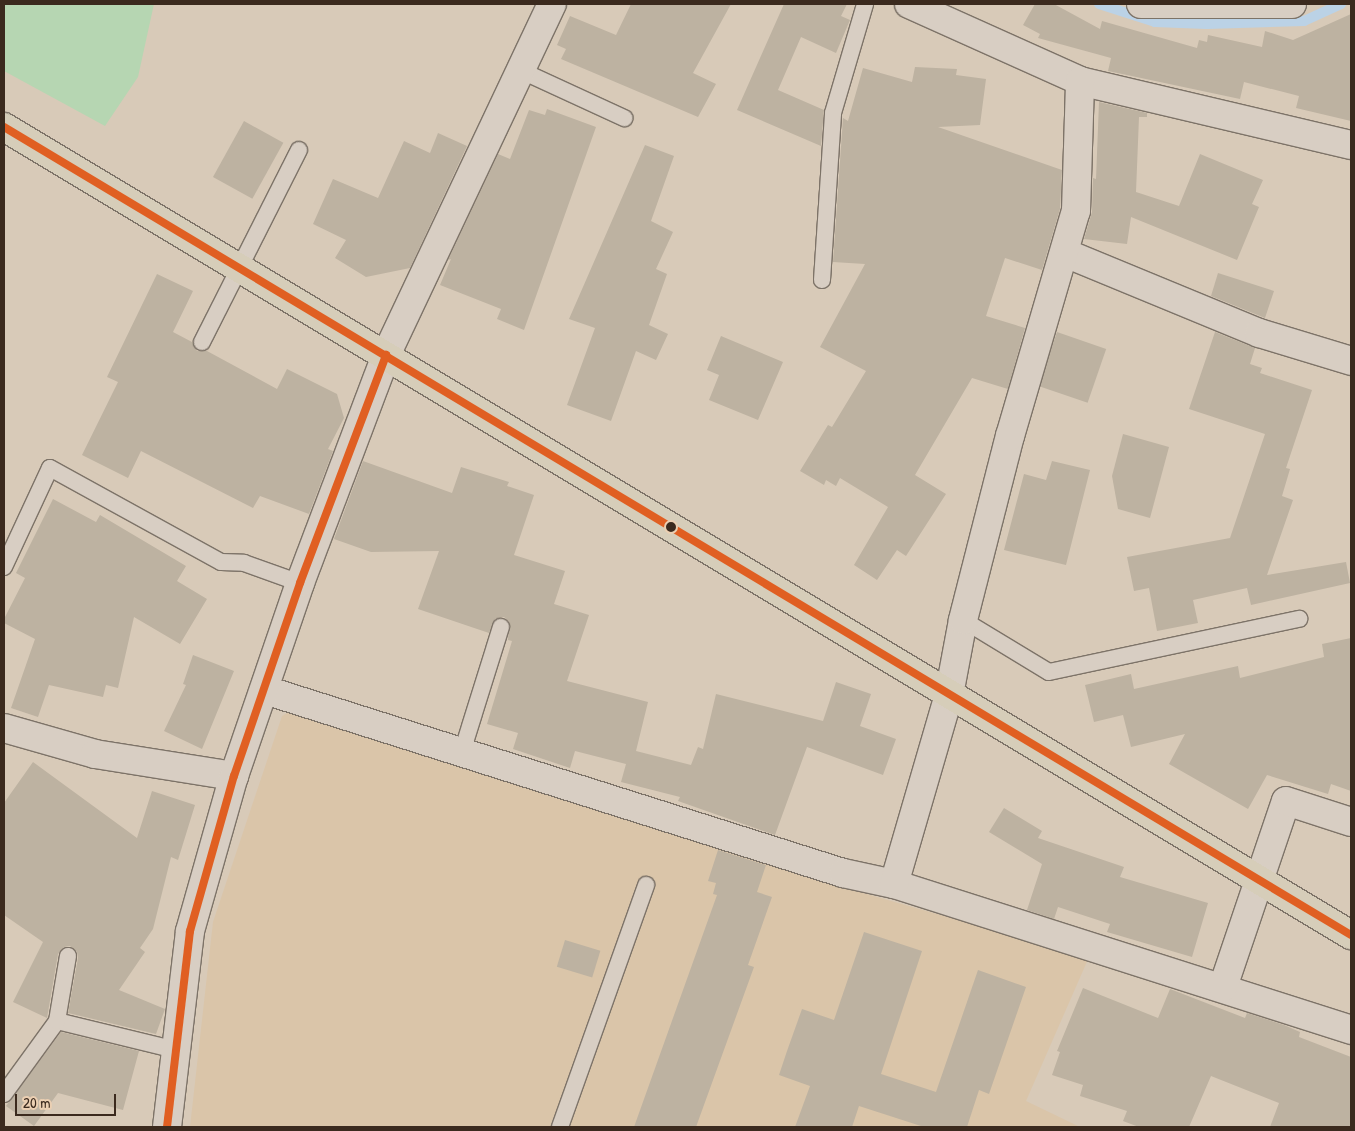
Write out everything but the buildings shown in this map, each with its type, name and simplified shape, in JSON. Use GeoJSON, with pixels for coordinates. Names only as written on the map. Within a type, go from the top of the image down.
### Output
{"type":"FeatureCollection","features":[{"type":"Feature","properties":{"kind":"main road"},"geometry":{"type":"LineString","coordinates":[[4,127],[1351,935]]}},
{"type":"Feature","properties":{"kind":"street"},"geometry":{"type":"LineString","coordinates":[[167,1127],[190,931],[234,776],[265,690],[300,582],[386,355],[552,4]]}},
{"type":"Feature","properties":{"kind":"street"},"geometry":{"type":"LineString","coordinates":[[1140,4],[1292,4]]}},
{"type":"Feature","properties":{"kind":"street"},"geometry":{"type":"LineString","coordinates":[[916,6],[1080,81],[1351,145]]}},
{"type":"Feature","properties":{"kind":"street"},"geometry":{"type":"LineString","coordinates":[[894,884],[950,695],[963,620],[1010,436],[1066,253],[1076,211],[1080,81]]}},
{"type":"Feature","properties":{"kind":"street"},"geometry":{"type":"LineString","coordinates":[[1066,253],[1259,333],[1351,362]]}},
{"type":"Feature","properties":{"kind":"street"},"geometry":{"type":"LineString","coordinates":[[265,690],[843,873],[894,884],[1223,987],[1351,1030]]}},
{"type":"Feature","properties":{"kind":"street"},"geometry":{"type":"LineString","coordinates":[[4,728],[95,754],[234,776]]}},
{"type":"Feature","properties":{"kind":"street"},"geometry":{"type":"LineString","coordinates":[[1223,987],[1258,878],[1286,800],[1351,822]]}},
{"type":"Feature","properties":{"kind":"lane"},"geometry":{"type":"LineString","coordinates":[[822,280],[833,113],[865,4]]}},
{"type":"Feature","properties":{"kind":"lane"},"geometry":{"type":"LineString","coordinates":[[520,70],[624,118]]}},
{"type":"Feature","properties":{"kind":"lane"},"geometry":{"type":"LineString","coordinates":[[202,342],[300,150]]}},
{"type":"Feature","properties":{"kind":"lane"},"geometry":{"type":"LineString","coordinates":[[4,567],[50,468],[220,562],[244,563],[300,582]]}},
{"type":"Feature","properties":{"kind":"lane"},"geometry":{"type":"LineString","coordinates":[[963,620],[1049,672],[1299,619]]}},
{"type":"Feature","properties":{"kind":"lane"},"geometry":{"type":"LineString","coordinates":[[462,752],[501,627]]}},
{"type":"Feature","properties":{"kind":"lane"},"geometry":{"type":"LineString","coordinates":[[560,1127],[646,885]]}},
{"type":"Feature","properties":{"kind":"lane"},"geometry":{"type":"LineString","coordinates":[[4,1094],[57,1021],[68,956]]}},
{"type":"Feature","properties":{"kind":"lane"},"geometry":{"type":"LineString","coordinates":[[57,1021],[176,1050]]}},
{"type":"Feature","properties":{"kind":"shaded area"},"geometry":{"type":"Polygon","coordinates":[[[291,711],[725,842],[849,889],[1089,957],[1026,1101],[1080,1127],[190,1127],[213,922],[282,716],[291,711]]]}},
{"type":"Feature","properties":{"kind":"green space"},"geometry":{"type":"Polygon","coordinates":[[[4,4],[154,4],[138,77],[105,126],[4,71],[4,4]]]}},
{"type":"Feature","properties":{"kind":"waterway"},"geometry":{"type":"LineString","coordinates":[[1099,4],[1155,22],[1207,24],[1304,21],[1341,4]]}},
{"type":"Feature","properties":{"kind":"transit line"},"geometry":{"type":"LineString","coordinates":[[4,127],[1351,935]]}},
{"type":"Feature","properties":{"kind":"transit line"},"geometry":{"type":"LineString","coordinates":[[167,1127],[190,931],[234,776],[300,583],[386,355]]}}]}
